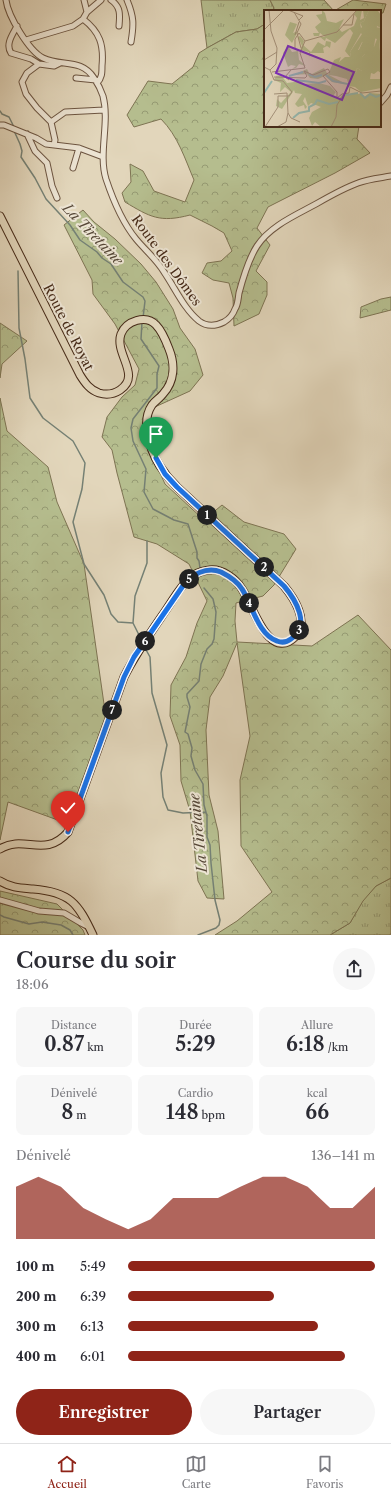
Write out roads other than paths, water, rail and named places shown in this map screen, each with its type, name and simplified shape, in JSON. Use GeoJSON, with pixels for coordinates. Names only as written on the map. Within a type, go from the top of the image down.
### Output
{"type":"FeatureCollection","features":[{"type":"Feature","properties":{"kind":"main road","name":"Route de Royat"},"geometry":{"type":"LineString","coordinates":[[0,216],[80,375],[85,383],[91,388],[97,392],[112,394],[119,391],[128,381],[128,366],[119,343],[121,333],[127,326],[137,320],[148,320],[155,324],[163,334],[174,366],[172,381],[164,393],[152,405],[148,416],[147,428],[156,458],[165,474],[284,586],[291,594],[300,614],[300,627],[298,633],[288,641],[283,643],[277,642],[264,632],[242,589],[236,581],[223,573],[211,570],[193,575],[187,580],[134,657],[124,677],[68,832],[62,838],[48,845],[38,846],[18,844],[9,845],[0,849]]}},
{"type":"Feature","properties":{"kind":"main road"},"geometry":{"type":"LineString","coordinates":[[0,881],[16,888],[46,890],[56,892],[66,897],[80,909],[93,935]]}},
{"type":"Feature","properties":{"kind":"street","name":"Route des Dômes"},"geometry":{"type":"LineString","coordinates":[[6,0],[17,26],[32,48],[42,58],[81,66],[89,71],[96,82],[103,99],[103,157],[106,177],[123,220],[135,238],[163,270],[189,311],[200,322],[207,325],[216,325],[231,316],[236,308],[249,262],[257,246],[271,231],[335,194],[359,183],[391,176]]}},
{"type":"Feature","properties":{"kind":"street"},"geometry":{"type":"LineString","coordinates":[[84,0],[87,12]]}},
{"type":"Feature","properties":{"kind":"street"},"geometry":{"type":"LineString","coordinates":[[26,40],[73,26],[83,19],[87,12],[101,0]]}},
{"type":"Feature","properties":{"kind":"street"},"geometry":{"type":"LineString","coordinates":[[111,0],[115,3],[119,10],[118,26]]}},
{"type":"Feature","properties":{"kind":"street"},"geometry":{"type":"LineString","coordinates":[[127,0],[132,11],[134,25],[131,42]]}},
{"type":"Feature","properties":{"kind":"street"},"geometry":{"type":"LineString","coordinates":[[76,78],[96,82],[102,77],[102,46],[93,28],[83,19]]}},
{"type":"Feature","properties":{"kind":"street"},"geometry":{"type":"LineString","coordinates":[[17,26],[10,40],[9,50],[11,53],[31,58],[39,64],[54,66],[60,62]]}},
{"type":"Feature","properties":{"kind":"street"},"geometry":{"type":"LineString","coordinates":[[39,64],[27,73],[22,82],[26,94],[51,122],[55,140],[54,145]]}},
{"type":"Feature","properties":{"kind":"street"},"geometry":{"type":"LineString","coordinates":[[381,102],[391,87]]}},
{"type":"Feature","properties":{"kind":"street"},"geometry":{"type":"LineString","coordinates":[[51,122],[65,112],[104,110]]}},
{"type":"Feature","properties":{"kind":"street"},"geometry":{"type":"LineString","coordinates":[[0,125],[4,125],[27,134],[46,144],[79,148],[103,157]]}},
{"type":"Feature","properties":{"kind":"street"},"geometry":{"type":"LineString","coordinates":[[27,134],[35,151],[47,164],[52,186],[57,198]]}},
{"type":"Feature","properties":{"kind":"street"},"geometry":{"type":"LineString","coordinates":[[73,168],[79,148]]}},
{"type":"Feature","properties":{"kind":"street"},"geometry":{"type":"LineString","coordinates":[[0,900],[39,911],[64,913],[89,927]]}},
{"type":"Feature","properties":{"kind":"waterway","name":"La Tiretaine"},"geometry":{"type":"LineString","coordinates":[[0,111],[2,114],[9,117],[14,127]]}},
{"type":"Feature","properties":{"kind":"waterway","name":"La Tiretaine"},"geometry":{"type":"LineString","coordinates":[[15,133],[22,151],[21,157],[35,178],[46,199],[70,225],[80,240],[111,264],[123,282],[143,297],[145,301],[143,318]]}},
{"type":"Feature","properties":{"kind":"waterway"},"geometry":{"type":"LineString","coordinates":[[18,271],[19,328],[30,398],[43,418],[73,441],[85,463],[82,489],[73,522],[84,564],[104,595],[111,614],[118,622],[133,623],[141,639]]}},
{"type":"Feature","properties":{"kind":"waterway","name":"La Tiretaine"},"geometry":{"type":"LineString","coordinates":[[142,322],[141,339],[159,366],[157,374],[157,388],[133,419],[131,428],[133,441],[146,469],[144,492],[153,509],[174,520],[188,524],[197,552],[200,568]]}},
{"type":"Feature","properties":{"kind":"waterway"},"geometry":{"type":"LineString","coordinates":[[133,623],[135,596],[147,563],[147,541]]}},
{"type":"Feature","properties":{"kind":"waterway","name":"La Tiretaine"},"geometry":{"type":"LineString","coordinates":[[198,935],[216,928],[219,925],[220,920],[215,900],[210,845],[207,837],[207,816],[204,805],[203,784],[195,770],[191,756],[192,748],[188,734],[185,732],[190,707],[187,694],[199,681],[201,664],[207,649],[212,644],[214,639],[216,612],[213,599],[204,588]]}},
{"type":"Feature","properties":{"kind":"waterway"},"geometry":{"type":"LineString","coordinates":[[145,648],[150,657],[152,693],[167,745],[161,773],[163,797],[168,810],[183,813],[206,812]]}},
{"type":"Feature","properties":{"kind":"waterway"},"geometry":{"type":"LineString","coordinates":[[0,915],[29,924],[42,922],[61,925],[70,930],[73,935]]}}]}
